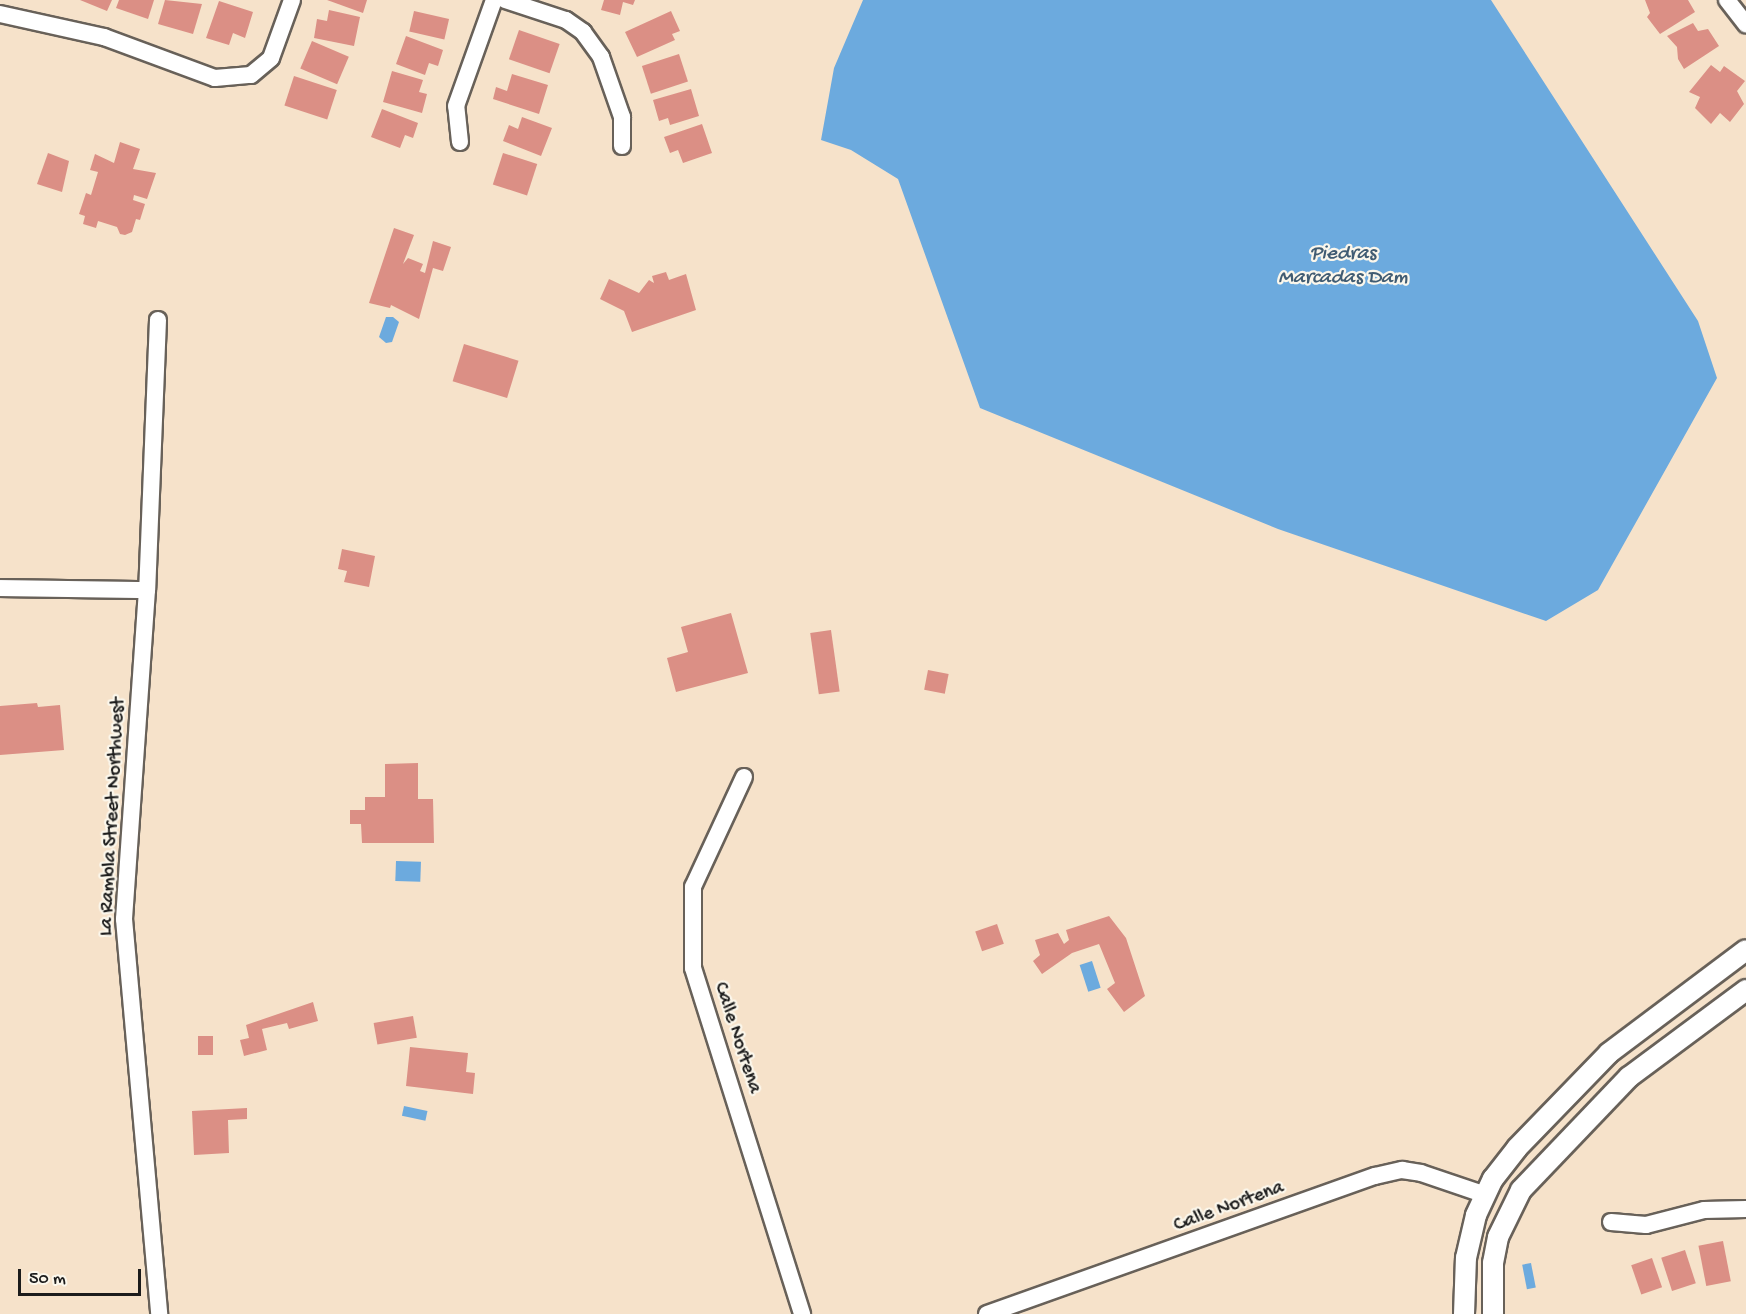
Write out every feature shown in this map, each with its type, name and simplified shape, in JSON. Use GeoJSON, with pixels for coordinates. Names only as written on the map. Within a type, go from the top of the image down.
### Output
{"type":"FeatureCollection","features":[{"type":"Feature","properties":{"kind":"street"},"geometry":{"type":"LineString","coordinates":[[0,14],[104,36],[215,78],[251,75],[271,58],[292,0]]}},
{"type":"Feature","properties":{"kind":"street"},"geometry":{"type":"LineString","coordinates":[[460,142],[456,106],[494,0]]}},
{"type":"Feature","properties":{"kind":"street"},"geometry":{"type":"LineString","coordinates":[[505,0],[566,20],[582,32],[601,57],[619,107],[622,146]]}},
{"type":"Feature","properties":{"kind":"street"},"geometry":{"type":"LineString","coordinates":[[1727,0],[1746,24]]}},
{"type":"Feature","properties":{"kind":"street","name":"La Rambla Street Northwest"},"geometry":{"type":"LineString","coordinates":[[158,320],[147,590],[124,919],[159,1314]]}},
{"type":"Feature","properties":{"kind":"street"},"geometry":{"type":"LineString","coordinates":[[0,588],[147,590]]}},
{"type":"Feature","properties":{"kind":"street","name":"Calle Nortena"},"geometry":{"type":"LineString","coordinates":[[744,777],[693,887],[693,968],[802,1314]]}},
{"type":"Feature","properties":{"kind":"street"},"geometry":{"type":"LineString","coordinates":[[1464,1314],[1466,1258],[1486,1195],[1517,1148],[1609,1053],[1746,950]]}},
{"type":"Feature","properties":{"kind":"street"},"geometry":{"type":"LineString","coordinates":[[1493,1314],[1493,1263],[1498,1237],[1521,1190],[1629,1077],[1746,990]]}},
{"type":"Feature","properties":{"kind":"street","name":"Calle Nortena"},"geometry":{"type":"LineString","coordinates":[[987,1314],[1375,1176],[1402,1170],[1421,1173],[1486,1195]]}},
{"type":"Feature","properties":{"kind":"street"},"geometry":{"type":"LineString","coordinates":[[1611,1222],[1646,1225],[1704,1210],[1746,1209]]}},
{"type":"Feature","properties":{"kind":"water","name":"Piedras Marcadas Dam"},"geometry":{"type":"Polygon","coordinates":[[[863,0],[1491,0],[1698,321],[1717,378],[1598,590],[1546,621],[1278,529],[980,408],[898,179],[851,150],[821,140],[834,68],[863,0]]]}},
{"type":"Feature","properties":{"kind":"water"},"geometry":{"type":"Polygon","coordinates":[[[386,317],[393,317],[399,322],[392,342],[386,343],[379,337],[386,317]]]}},
{"type":"Feature","properties":{"kind":"water"},"geometry":{"type":"Polygon","coordinates":[[[396,861],[421,862],[420,882],[395,881],[396,861]]]}},
{"type":"Feature","properties":{"kind":"water"},"geometry":{"type":"Polygon","coordinates":[[[1092,961],[1101,988],[1088,992],[1080,965],[1092,961]]]}},
{"type":"Feature","properties":{"kind":"water"},"geometry":{"type":"Polygon","coordinates":[[[404,1106],[427,1111],[425,1121],[402,1116],[404,1106]]]}},
{"type":"Feature","properties":{"kind":"water"},"geometry":{"type":"Polygon","coordinates":[[[1531,1263],[1536,1288],[1527,1289],[1522,1265],[1531,1263]]]}},
{"type":"Feature","properties":{"kind":"building"},"geometry":{"type":"Polygon","coordinates":[[[80,0],[112,0],[107,11],[80,0]]]}},
{"type":"Feature","properties":{"kind":"building"},"geometry":{"type":"Polygon","coordinates":[[[119,0],[154,0],[148,19],[116,8],[119,0]]]}},
{"type":"Feature","properties":{"kind":"building"},"geometry":{"type":"Polygon","coordinates":[[[165,0],[202,4],[193,34],[158,24],[165,0]]]}},
{"type":"Feature","properties":{"kind":"building"},"geometry":{"type":"Polygon","coordinates":[[[327,0],[367,0],[363,13],[327,0]]]}},
{"type":"Feature","properties":{"kind":"building"},"geometry":{"type":"Polygon","coordinates":[[[604,0],[635,0],[633,5],[623,2],[620,15],[601,10],[604,0]]]}},
{"type":"Feature","properties":{"kind":"building"},"geometry":{"type":"Polygon","coordinates":[[[1645,0],[1688,0],[1695,12],[1660,34],[1647,17],[1650,13],[1645,0]]]}},
{"type":"Feature","properties":{"kind":"building"},"geometry":{"type":"Polygon","coordinates":[[[219,1],[253,12],[245,38],[233,33],[229,45],[206,38],[219,1]]]}},
{"type":"Feature","properties":{"kind":"building"},"geometry":{"type":"Polygon","coordinates":[[[329,10],[360,17],[354,46],[314,38],[317,19],[327,21],[329,10]]]}},
{"type":"Feature","properties":{"kind":"building"},"geometry":{"type":"Polygon","coordinates":[[[414,11],[449,19],[444,40],[409,31],[414,11]]]}},
{"type":"Feature","properties":{"kind":"building"},"geometry":{"type":"Polygon","coordinates":[[[671,11],[680,31],[672,34],[675,40],[637,57],[625,32],[671,11]]]}},
{"type":"Feature","properties":{"kind":"building"},"geometry":{"type":"Polygon","coordinates":[[[1693,23],[1698,31],[1708,29],[1719,46],[1684,69],[1678,59],[1677,47],[1667,36],[1693,23]]]}},
{"type":"Feature","properties":{"kind":"building"},"geometry":{"type":"Polygon","coordinates":[[[519,30],[560,44],[550,73],[509,59],[519,30]]]}},
{"type":"Feature","properties":{"kind":"building"},"geometry":{"type":"Polygon","coordinates":[[[406,36],[443,50],[438,66],[429,63],[425,75],[396,64],[406,36]]]}},
{"type":"Feature","properties":{"kind":"building"},"geometry":{"type":"Polygon","coordinates":[[[312,41],[349,57],[337,84],[300,69],[312,41]]]}},
{"type":"Feature","properties":{"kind":"building"},"geometry":{"type":"Polygon","coordinates":[[[679,54],[688,82],[651,94],[642,66],[679,54]]]}},
{"type":"Feature","properties":{"kind":"building"},"geometry":{"type":"Polygon","coordinates":[[[1711,65],[1720,72],[1724,66],[1745,81],[1737,91],[1744,104],[1730,122],[1720,113],[1711,124],[1695,108],[1700,97],[1689,92],[1711,65]]]}},
{"type":"Feature","properties":{"kind":"building"},"geometry":{"type":"Polygon","coordinates":[[[392,71],[423,80],[419,92],[427,94],[422,113],[383,102],[392,71]]]}},
{"type":"Feature","properties":{"kind":"building"},"geometry":{"type":"Polygon","coordinates":[[[512,74],[548,85],[539,114],[493,99],[496,87],[507,91],[512,74]]]}},
{"type":"Feature","properties":{"kind":"building"},"geometry":{"type":"Polygon","coordinates":[[[294,76],[337,90],[327,119],[284,105],[294,76]]]}},
{"type":"Feature","properties":{"kind":"building"},"geometry":{"type":"Polygon","coordinates":[[[691,89],[699,116],[670,125],[668,118],[659,121],[653,100],[691,89]]]}},
{"type":"Feature","properties":{"kind":"building"},"geometry":{"type":"Polygon","coordinates":[[[382,109],[418,123],[413,138],[405,135],[400,148],[371,137],[382,109]]]}},
{"type":"Feature","properties":{"kind":"building"},"geometry":{"type":"Polygon","coordinates":[[[522,117],[552,128],[541,156],[503,141],[509,125],[518,129],[522,117]]]}},
{"type":"Feature","properties":{"kind":"building"},"geometry":{"type":"Polygon","coordinates":[[[702,124],[712,153],[683,163],[678,150],[670,153],[664,137],[702,124]]]}},
{"type":"Feature","properties":{"kind":"building"},"geometry":{"type":"Polygon","coordinates":[[[120,142],[140,149],[133,169],[156,173],[147,199],[134,195],[133,200],[145,204],[140,220],[136,219],[132,232],[125,235],[120,234],[117,227],[98,221],[96,228],[83,224],[85,216],[79,214],[86,193],[91,195],[98,172],[90,170],[95,154],[114,163],[120,142]]]}},
{"type":"Feature","properties":{"kind":"building"},"geometry":{"type":"Polygon","coordinates":[[[48,153],[69,161],[62,192],[37,184],[48,153]]]}},
{"type":"Feature","properties":{"kind":"building"},"geometry":{"type":"Polygon","coordinates":[[[503,153],[537,164],[527,196],[493,184],[503,153]]]}},
{"type":"Feature","properties":{"kind":"building"},"geometry":{"type":"Polygon","coordinates":[[[394,228],[414,235],[403,264],[408,258],[423,264],[420,271],[425,273],[433,241],[451,247],[443,271],[433,268],[419,319],[391,305],[390,308],[369,303],[394,228]]]}},
{"type":"Feature","properties":{"kind":"building"},"geometry":{"type":"Polygon","coordinates":[[[666,272],[669,280],[686,274],[696,310],[632,332],[624,311],[600,299],[609,279],[639,293],[649,280],[654,283],[652,276],[666,272]]]}},
{"type":"Feature","properties":{"kind":"building"},"geometry":{"type":"Polygon","coordinates":[[[464,344],[519,361],[507,398],[453,381],[464,344]]]}},
{"type":"Feature","properties":{"kind":"building"},"geometry":{"type":"Polygon","coordinates":[[[342,549],[375,556],[369,587],[344,582],[347,571],[338,569],[342,549]]]}},
{"type":"Feature","properties":{"kind":"building"},"geometry":{"type":"Polygon","coordinates":[[[731,613],[748,673],[676,692],[667,658],[688,652],[681,627],[731,613]]]}},
{"type":"Feature","properties":{"kind":"building"},"geometry":{"type":"Polygon","coordinates":[[[831,630],[840,691],[819,694],[810,633],[831,630]]]}},
{"type":"Feature","properties":{"kind":"building"},"geometry":{"type":"Polygon","coordinates":[[[928,670],[949,674],[945,694],[924,690],[928,670]]]}},
{"type":"Feature","properties":{"kind":"building"},"geometry":{"type":"Polygon","coordinates":[[[37,703],[38,707],[60,705],[64,750],[0,755],[0,706],[37,703]]]}},
{"type":"Feature","properties":{"kind":"building"},"geometry":{"type":"Polygon","coordinates":[[[418,763],[418,799],[433,799],[434,843],[362,843],[361,824],[350,824],[350,810],[365,810],[365,797],[385,797],[385,764],[418,763]]]}},
{"type":"Feature","properties":{"kind":"building"},"geometry":{"type":"Polygon","coordinates":[[[1109,916],[1126,938],[1145,996],[1124,1012],[1107,989],[1115,983],[1099,944],[1072,953],[1042,974],[1033,961],[1040,955],[1035,940],[1058,933],[1064,944],[1069,940],[1066,930],[1109,916]]]}},
{"type":"Feature","properties":{"kind":"building"},"geometry":{"type":"Polygon","coordinates":[[[997,924],[1004,944],[982,951],[975,931],[997,924]]]}},
{"type":"Feature","properties":{"kind":"building"},"geometry":{"type":"Polygon","coordinates":[[[313,1002],[318,1021],[289,1029],[287,1023],[262,1029],[267,1050],[244,1056],[240,1040],[249,1038],[246,1025],[313,1002]]]}},
{"type":"Feature","properties":{"kind":"building"},"geometry":{"type":"Polygon","coordinates":[[[413,1016],[417,1038],[377,1045],[374,1023],[413,1016]]]}},
{"type":"Feature","properties":{"kind":"building"},"geometry":{"type":"Polygon","coordinates":[[[198,1036],[213,1036],[213,1055],[198,1055],[198,1036]]]}},
{"type":"Feature","properties":{"kind":"building"},"geometry":{"type":"Polygon","coordinates":[[[410,1047],[468,1053],[466,1072],[475,1073],[473,1094],[406,1086],[410,1047]]]}},
{"type":"Feature","properties":{"kind":"building"},"geometry":{"type":"Polygon","coordinates":[[[247,1108],[247,1119],[228,1120],[229,1153],[194,1155],[192,1111],[247,1108]]]}},
{"type":"Feature","properties":{"kind":"building"},"geometry":{"type":"Polygon","coordinates":[[[1723,1241],[1731,1281],[1706,1286],[1698,1246],[1723,1241]]]}},
{"type":"Feature","properties":{"kind":"building"},"geometry":{"type":"Polygon","coordinates":[[[1685,1250],[1696,1283],[1672,1291],[1661,1258],[1685,1250]]]}},
{"type":"Feature","properties":{"kind":"building"},"geometry":{"type":"Polygon","coordinates":[[[1652,1258],[1662,1287],[1641,1294],[1631,1265],[1652,1258]]]}}]}
